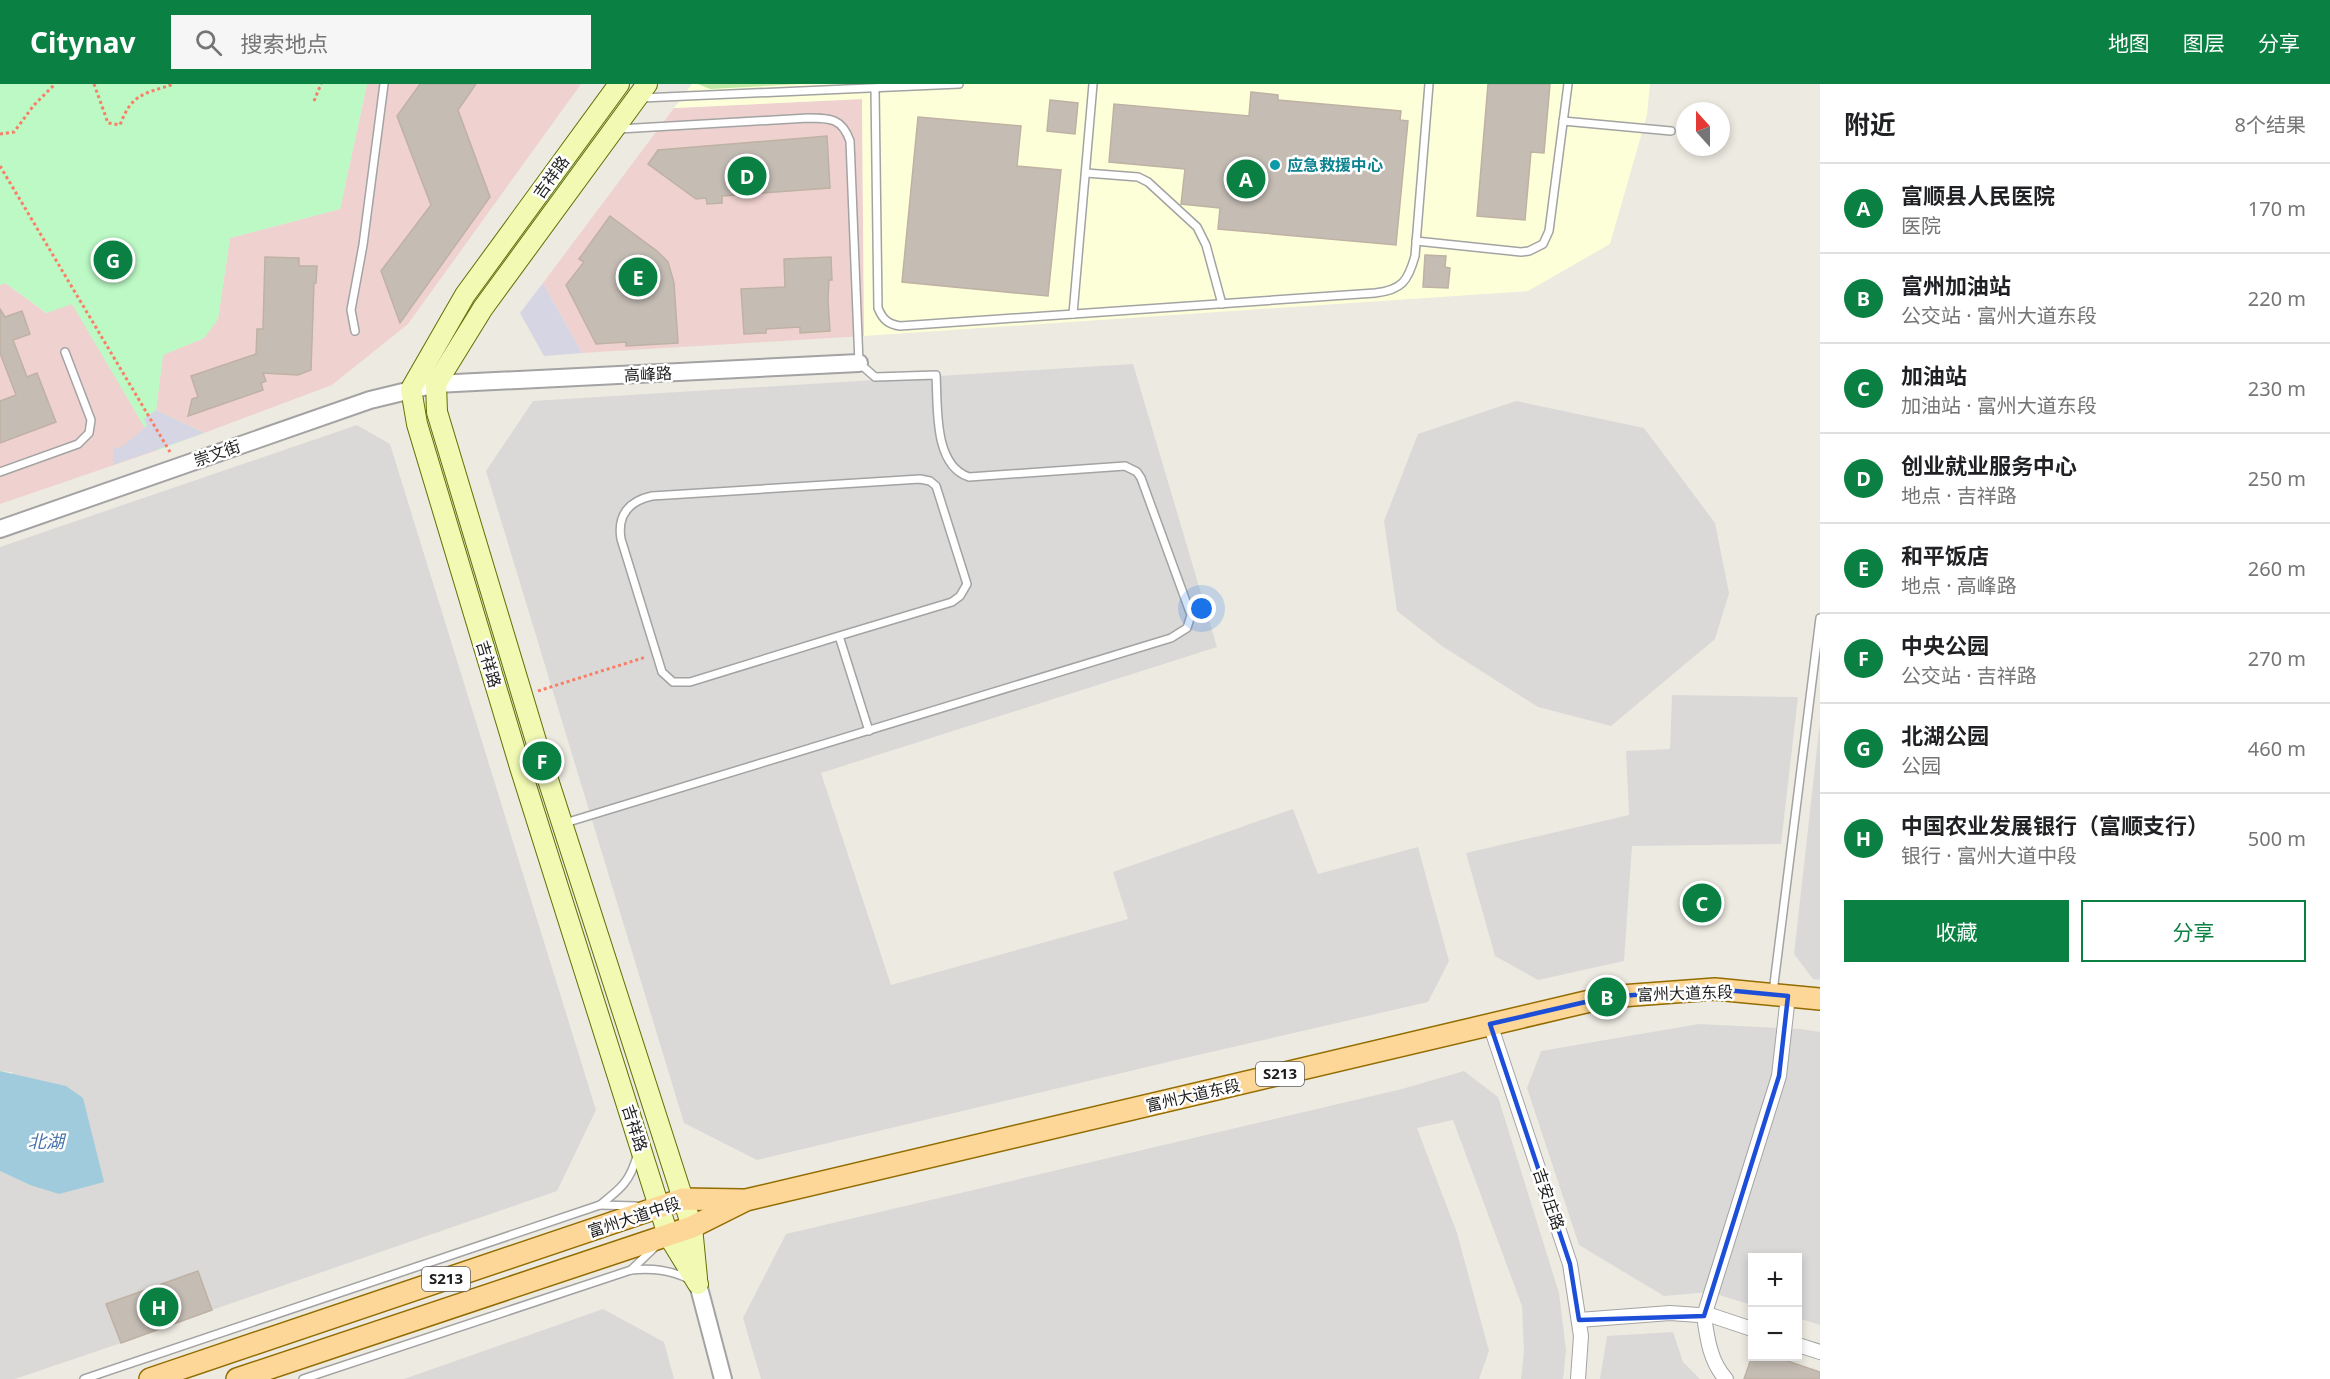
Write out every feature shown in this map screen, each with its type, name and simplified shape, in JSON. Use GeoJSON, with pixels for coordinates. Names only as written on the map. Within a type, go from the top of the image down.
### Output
{"type":"FeatureCollection","features":[{"type":"Feature","properties":{"kind":"main road","name":"吉祥路"},"geometry":{"type":"LineString","coordinates":[[618,84],[465,295],[411,389],[417,424],[520,767],[668,1235],[698,1284]]}},
{"type":"Feature","properties":{"kind":"main road","name":"吉祥路"},"geometry":{"type":"LineString","coordinates":[[642,91],[483,309],[436,384],[437,412],[562,824],[692,1227],[698,1284]]}},
{"type":"Feature","properties":{"kind":"main road","name":"富州大道东段"},"geometry":{"type":"LineString","coordinates":[[746,1200],[1607,997],[1715,989],[1820,999]]}},
{"type":"Feature","properties":{"kind":"main road","name":"富州大道中段"},"geometry":{"type":"LineString","coordinates":[[150,1379],[683,1199],[746,1200]]}},
{"type":"Feature","properties":{"kind":"main road","name":"富州大道中段"},"geometry":{"type":"LineString","coordinates":[[237,1379],[692,1227],[746,1200]]}},
{"type":"Feature","properties":{"kind":"street","name":"高峰路"},"geometry":{"type":"LineString","coordinates":[[436,384],[859,363]]}},
{"type":"Feature","properties":{"kind":"street","name":"崇文街"},"geometry":{"type":"LineString","coordinates":[[0,529],[370,400],[436,384]]}},
{"type":"Feature","properties":{"kind":"street"},"geometry":{"type":"LineString","coordinates":[[1726,1379],[1719,1372],[1708,1343],[1704,1316],[1779,1076],[1780,995]]}},
{"type":"Feature","properties":{"kind":"street","name":"吉安庄路"},"geometry":{"type":"LineString","coordinates":[[1490,1024],[1570,1264],[1581,1336],[1578,1379]]}},
{"type":"Feature","properties":{"kind":"street","name":"吉祥路"},"geometry":{"type":"LineString","coordinates":[[698,1284],[723,1379]]}},
{"type":"Feature","properties":{"kind":"street"},"geometry":{"type":"LineString","coordinates":[[1579,1320],[1670,1313],[1713,1316],[1748,1328]]}},
{"type":"Feature","properties":{"kind":"street"},"geometry":{"type":"LineString","coordinates":[[1802,1347],[1820,1352]]}},
{"type":"Feature","properties":{"kind":"lane"},"geometry":{"type":"LineString","coordinates":[[355,331],[351,310],[363,245],[384,84]]}},
{"type":"Feature","properties":{"kind":"lane"},"geometry":{"type":"LineString","coordinates":[[642,91],[875,89],[959,84]]}},
{"type":"Feature","properties":{"kind":"lane"},"geometry":{"type":"LineString","coordinates":[[1073,314],[1093,84]]}},
{"type":"Feature","properties":{"kind":"lane"},"geometry":{"type":"LineString","coordinates":[[875,89],[878,308],[882,318],[890,324],[900,326],[1375,293],[1395,289],[1410,274],[1416,241],[1429,84]]}},
{"type":"Feature","properties":{"kind":"lane"},"geometry":{"type":"LineString","coordinates":[[1416,241],[1521,252],[1544,244],[1549,231],[1568,84]]}},
{"type":"Feature","properties":{"kind":"lane"},"geometry":{"type":"LineString","coordinates":[[562,824],[1171,638],[1187,628],[1191,615],[1137,472],[1125,466],[969,477],[961,474],[951,465],[940,434],[936,375],[875,377],[859,363],[850,141],[846,128],[827,118],[808,118],[613,129]]}},
{"type":"Feature","properties":{"kind":"lane"},"geometry":{"type":"LineString","coordinates":[[1563,121],[1671,131]]}},
{"type":"Feature","properties":{"kind":"lane"},"geometry":{"type":"LineString","coordinates":[[1086,173],[1138,177],[1148,182],[1197,227],[1206,245],[1222,304]]}},
{"type":"Feature","properties":{"kind":"lane"},"geometry":{"type":"LineString","coordinates":[[0,472],[78,444],[86,438],[91,420],[65,352]]}},
{"type":"Feature","properties":{"kind":"lane"},"geometry":{"type":"LineString","coordinates":[[920,479],[930,481],[940,494],[966,576],[965,590],[952,602],[839,636],[681,684],[673,682],[662,672],[619,529],[626,510],[639,499],[652,496],[920,479]]}},
{"type":"Feature","properties":{"kind":"lane"},"geometry":{"type":"LineString","coordinates":[[1780,995],[1820,618]]}},
{"type":"Feature","properties":{"kind":"lane"},"geometry":{"type":"LineString","coordinates":[[839,636],[869,731]]}},
{"type":"Feature","properties":{"kind":"lane"},"geometry":{"type":"LineString","coordinates":[[84,1379],[600,1205],[620,1190],[632,1174],[640,1145]]}},
{"type":"Feature","properties":{"kind":"lane"},"geometry":{"type":"LineString","coordinates":[[600,1205],[660,1207]]}},
{"type":"Feature","properties":{"kind":"lane"},"geometry":{"type":"LineString","coordinates":[[631,1270],[668,1235]]}},
{"type":"Feature","properties":{"kind":"lane"},"geometry":{"type":"LineString","coordinates":[[303,1379],[631,1270],[673,1271],[698,1284]]}},
{"type":"Feature","properties":{"kind":"path"},"geometry":{"type":"LineString","coordinates":[[0,134],[14,132],[34,105],[55,84]]}},
{"type":"Feature","properties":{"kind":"path"},"geometry":{"type":"LineString","coordinates":[[94,84],[108,123],[120,125],[126,109],[138,96],[174,84]]}},
{"type":"Feature","properties":{"kind":"path"},"geometry":{"type":"LineString","coordinates":[[314,101],[321,84]]}},
{"type":"Feature","properties":{"kind":"path"},"geometry":{"type":"LineString","coordinates":[[0,166],[2,173],[178,466]]}},
{"type":"Feature","properties":{"kind":"path"},"geometry":{"type":"LineString","coordinates":[[522,696],[656,654]]}},
{"type":"Feature","properties":{"kind":"highlighted area"},"geometry":{"type":"Polygon","coordinates":[[[1715,989],[1788,996],[1779,1076],[1704,1316],[1579,1320],[1570,1264],[1490,1024],[1607,997],[1715,989]]]}},
{"type":"Feature","properties":{"kind":"shaded area"},"geometry":{"type":"Polygon","coordinates":[[[367,84],[581,84],[408,324],[332,385],[204,433],[156,410],[163,355],[204,338],[218,319],[230,238],[340,209],[367,84]]]}},
{"type":"Feature","properties":{"kind":"shaded area"},"geometry":{"type":"Polygon","coordinates":[[[692,84],[1650,84],[1647,115],[1610,244],[1528,291],[864,336],[862,99],[674,108],[692,84]]]}},
{"type":"Feature","properties":{"kind":"shaded area"},"geometry":{"type":"Polygon","coordinates":[[[862,99],[864,336],[582,353],[543,283],[674,108],[862,99]]]}},
{"type":"Feature","properties":{"kind":"shaded area"},"geometry":{"type":"Polygon","coordinates":[[[5,283],[46,313],[72,303],[158,450],[0,504],[0,285],[5,283]]]}},
{"type":"Feature","properties":{"kind":"shaded area"},"geometry":{"type":"Polygon","coordinates":[[[543,283],[582,353],[544,356],[520,313],[543,283]]]}},
{"type":"Feature","properties":{"kind":"shaded area"},"geometry":{"type":"Polygon","coordinates":[[[1133,364],[1217,647],[821,773],[891,985],[1128,919],[1113,872],[1293,809],[1318,874],[1418,847],[1449,961],[1428,1002],[757,1160],[684,1123],[486,471],[533,401],[1133,364]]]}},
{"type":"Feature","properties":{"kind":"shaded area"},"geometry":{"type":"Polygon","coordinates":[[[1516,401],[1644,428],[1715,523],[1729,593],[1715,639],[1611,726],[1538,707],[1442,646],[1397,611],[1384,521],[1418,434],[1516,401]]]}},
{"type":"Feature","properties":{"kind":"shaded area"},"geometry":{"type":"Polygon","coordinates":[[[156,410],[204,433],[113,465],[113,447],[120,448],[147,426],[144,419],[156,410]]]}},
{"type":"Feature","properties":{"kind":"shaded area"},"geometry":{"type":"Polygon","coordinates":[[[357,425],[390,444],[596,1110],[557,1191],[212,1310],[198,1271],[107,1304],[121,1343],[15,1379],[0,1379],[0,1171],[30,1185],[12,1072],[0,1071],[0,547],[357,425]]]}},
{"type":"Feature","properties":{"kind":"shaded area"},"geometry":{"type":"Polygon","coordinates":[[[1672,695],[1798,697],[1781,844],[1632,846],[1624,961],[1538,980],[1495,956],[1466,853],[1629,815],[1626,751],[1670,749],[1672,695]]]}},
{"type":"Feature","properties":{"kind":"shaded area"},"geometry":{"type":"Polygon","coordinates":[[[1820,722],[1820,980],[1813,979],[1794,954],[1820,722]]]}},
{"type":"Feature","properties":{"kind":"shaded area"},"geometry":{"type":"Polygon","coordinates":[[[1699,1024],[1820,1032],[1820,1325],[1802,1319],[1802,1253],[1748,1253],[1748,1304],[1709,1292],[1664,1296],[1579,1245],[1527,1088],[1541,1051],[1699,1024]]]}},
{"type":"Feature","properties":{"kind":"shaded area"},"geometry":{"type":"Polygon","coordinates":[[[1464,1071],[1498,1097],[1559,1293],[1566,1350],[1563,1379],[1521,1379],[1524,1351],[1522,1306],[1453,1120],[1417,1128],[1457,1233],[1489,1351],[1479,1379],[761,1379],[743,1318],[786,1234],[1402,1089],[1464,1071]]]}},
{"type":"Feature","properties":{"kind":"shaded area"},"geometry":{"type":"Polygon","coordinates":[[[603,1309],[664,1342],[674,1379],[404,1379],[603,1309]]]}},
{"type":"Feature","properties":{"kind":"shaded area"},"geometry":{"type":"Polygon","coordinates":[[[1673,1332],[1683,1362],[1700,1379],[1600,1379],[1607,1336],[1673,1332]]]}},
{"type":"Feature","properties":{"kind":"green space"},"geometry":{"type":"Polygon","coordinates":[[[0,84],[367,84],[340,209],[230,238],[218,319],[204,338],[163,355],[156,410],[204,433],[158,450],[72,304],[47,313],[5,283],[0,285],[0,84]]]}},
{"type":"Feature","properties":{"kind":"green space"},"geometry":{"type":"Polygon","coordinates":[[[698,84],[800,84],[710,89],[698,84]]]}},
{"type":"Feature","properties":{"kind":"water","name":"北湖"},"geometry":{"type":"Polygon","coordinates":[[[0,1071],[66,1086],[83,1098],[104,1182],[59,1194],[30,1185],[0,1171],[0,1071]]]}},
{"type":"Feature","properties":{"kind":"building"},"geometry":{"type":"Polygon","coordinates":[[[420,84],[476,84],[458,110],[490,197],[400,323],[381,271],[431,205],[397,116],[420,84]]]}},
{"type":"Feature","properties":{"kind":"building"},"geometry":{"type":"Polygon","coordinates":[[[1488,84],[1550,84],[1544,153],[1531,152],[1525,220],[1477,216],[1488,84]]]}},
{"type":"Feature","properties":{"kind":"building","name":"应急救援中心"},"geometry":{"type":"Polygon","coordinates":[[[1251,92],[1278,95],[1278,100],[1401,111],[1400,120],[1408,121],[1396,245],[1218,229],[1220,208],[1181,204],[1185,169],[1109,162],[1114,104],[1249,116],[1251,92]]]}},
{"type":"Feature","properties":{"kind":"building"},"geometry":{"type":"Polygon","coordinates":[[[1050,100],[1078,103],[1075,134],[1047,131],[1050,100]]]}},
{"type":"Feature","properties":{"kind":"building"},"geometry":{"type":"Polygon","coordinates":[[[918,117],[1021,126],[1017,166],[1061,170],[1048,296],[902,282],[918,117]]]}},
{"type":"Feature","properties":{"kind":"building"},"geometry":{"type":"Polygon","coordinates":[[[827,136],[830,188],[722,196],[722,203],[707,204],[706,198],[696,199],[648,164],[658,150],[827,136]]]}},
{"type":"Feature","properties":{"kind":"building"},"geometry":{"type":"Polygon","coordinates":[[[610,216],[668,262],[674,283],[678,343],[626,346],[626,342],[596,344],[566,285],[584,262],[579,259],[610,216]]]}},
{"type":"Feature","properties":{"kind":"building"},"geometry":{"type":"Polygon","coordinates":[[[1425,255],[1446,256],[1445,267],[1450,268],[1448,288],[1423,287],[1425,255]]]}},
{"type":"Feature","properties":{"kind":"building"},"geometry":{"type":"Polygon","coordinates":[[[265,257],[299,258],[299,266],[317,266],[316,283],[314,283],[311,370],[298,375],[263,373],[266,381],[261,383],[263,390],[188,416],[192,399],[198,397],[191,376],[256,354],[257,329],[263,329],[265,257]]]}},
{"type":"Feature","properties":{"kind":"building"},"geometry":{"type":"Polygon","coordinates":[[[831,257],[832,280],[829,280],[828,300],[830,331],[800,333],[800,327],[766,329],[766,333],[744,334],[741,289],[785,287],[784,259],[831,257]]]}},
{"type":"Feature","properties":{"kind":"building"},"geometry":{"type":"Polygon","coordinates":[[[0,309],[5,317],[22,311],[30,334],[13,340],[27,377],[37,373],[56,422],[0,443],[0,401],[16,395],[0,353],[0,309]]]}},
{"type":"Feature","properties":{"kind":"building"},"geometry":{"type":"Polygon","coordinates":[[[198,1271],[212,1310],[121,1343],[106,1304],[198,1271]]]}},
{"type":"Feature","properties":{"kind":"building"},"geometry":{"type":"Polygon","coordinates":[[[1750,1361],[1788,1361],[1820,1372],[1820,1379],[1744,1379],[1750,1361]]]}},
{"type":"Feature","properties":{"kind":"place","name":"应急救援中心"},"geometry":{"type":"Point","coordinates":[1275,165]}},
{"type":"Feature","properties":{"kind":"place","name":"创业就业服务中心"},"geometry":{"type":"Point","coordinates":[747,176]}},
{"type":"Feature","properties":{"kind":"place","name":"富顺县人民医院"},"geometry":{"type":"Point","coordinates":[1246,179]}},
{"type":"Feature","properties":{"kind":"place","name":"北湖公园"},"geometry":{"type":"Point","coordinates":[113,260]}},
{"type":"Feature","properties":{"kind":"place","name":"和平饭店"},"geometry":{"type":"Point","coordinates":[638,277]}},
{"type":"Feature","properties":{"kind":"place","name":"中央公园"},"geometry":{"type":"Point","coordinates":[542,761]}},
{"type":"Feature","properties":{"kind":"place","name":"加油站"},"geometry":{"type":"Point","coordinates":[1702,903]}},
{"type":"Feature","properties":{"kind":"place","name":"富州加油站"},"geometry":{"type":"Point","coordinates":[1607,997]}},
{"type":"Feature","properties":{"kind":"place","name":"中国农业发展银行（富顺支行）"},"geometry":{"type":"Point","coordinates":[159,1307]}}]}
